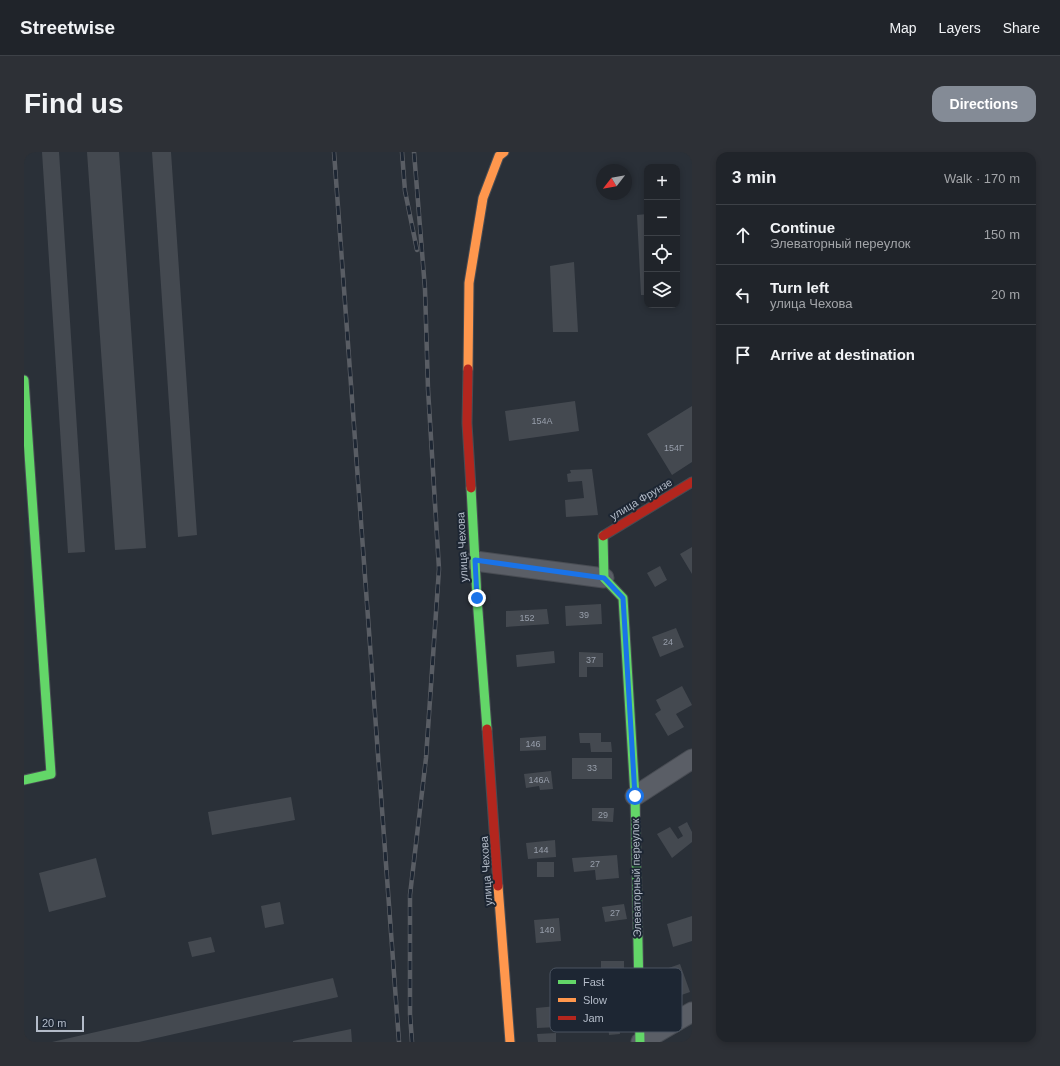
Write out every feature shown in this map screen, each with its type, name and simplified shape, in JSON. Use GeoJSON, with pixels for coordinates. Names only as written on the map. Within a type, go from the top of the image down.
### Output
{"type":"FeatureCollection","features":[{"type":"Feature","properties":{"kind":"street","name":"улица Чехова"},"geometry":{"type":"LineString","coordinates":[[504,152],[499,156],[483,198],[470,283],[468,423],[475,560],[510,1042]]}},
{"type":"Feature","properties":{"kind":"street"},"geometry":{"type":"LineString","coordinates":[[24,380],[51,774],[24,780]]}},
{"type":"Feature","properties":{"kind":"street","name":"улица Фрунзе"},"geometry":{"type":"LineString","coordinates":[[604,578],[602,536],[692,482]]}},
{"type":"Feature","properties":{"kind":"street"},"geometry":{"type":"LineString","coordinates":[[475,560],[604,578]]}},
{"type":"Feature","properties":{"kind":"street","name":"Элеваторный переулок"},"geometry":{"type":"LineString","coordinates":[[604,578],[623,598],[635,796],[638,968]]}},
{"type":"Feature","properties":{"kind":"street"},"geometry":{"type":"LineString","coordinates":[[635,796],[692,759]]}},
{"type":"Feature","properties":{"kind":"street"},"geometry":{"type":"LineString","coordinates":[[682,1018],[692,1012]]}},
{"type":"Feature","properties":{"kind":"street","name":"Элеваторный переулок"},"geometry":{"type":"LineString","coordinates":[[640,1032],[640,1042]]}},
{"type":"Feature","properties":{"kind":"street"},"geometry":{"type":"LineString","coordinates":[[640,1042],[657,1032]]}},
{"type":"Feature","properties":{"kind":"building"},"geometry":{"type":"Polygon","coordinates":[[[42,152],[59,152],[85,552],[68,553],[42,152]]]}},
{"type":"Feature","properties":{"kind":"building"},"geometry":{"type":"Polygon","coordinates":[[[87,152],[119,152],[146,548],[115,550],[87,152]]]}},
{"type":"Feature","properties":{"kind":"building"},"geometry":{"type":"Polygon","coordinates":[[[152,152],[171,152],[197,535],[178,537],[152,152]]]}},
{"type":"Feature","properties":{"kind":"building"},"geometry":{"type":"Polygon","coordinates":[[[644,214],[644,295],[641,295],[637,215],[644,214]]]}},
{"type":"Feature","properties":{"kind":"building"},"geometry":{"type":"Polygon","coordinates":[[[574,262],[578,332],[553,332],[550,266],[574,262]]]}},
{"type":"Feature","properties":{"kind":"building"},"geometry":{"type":"Polygon","coordinates":[[[575,401],[579,431],[509,441],[505,411],[575,401]]]}},
{"type":"Feature","properties":{"kind":"building"},"geometry":{"type":"Polygon","coordinates":[[[692,406],[692,462],[672,475],[647,434],[692,406]]]}},
{"type":"Feature","properties":{"kind":"building"},"geometry":{"type":"Polygon","coordinates":[[[592,469],[598,515],[566,517],[565,500],[584,498],[582,481],[568,482],[567,474],[571,473],[570,470],[592,469]]]}},
{"type":"Feature","properties":{"kind":"building"},"geometry":{"type":"Polygon","coordinates":[[[692,547],[692,574],[680,554],[692,547]]]}},
{"type":"Feature","properties":{"kind":"building"},"geometry":{"type":"Polygon","coordinates":[[[660,566],[667,580],[655,587],[647,573],[660,566]]]}},
{"type":"Feature","properties":{"kind":"building"},"geometry":{"type":"Polygon","coordinates":[[[601,604],[602,624],[566,626],[565,606],[601,604]]]}},
{"type":"Feature","properties":{"kind":"building"},"geometry":{"type":"Polygon","coordinates":[[[547,609],[549,624],[506,627],[506,611],[547,609]]]}},
{"type":"Feature","properties":{"kind":"building"},"geometry":{"type":"Polygon","coordinates":[[[676,628],[684,647],[660,657],[652,637],[676,628]]]}},
{"type":"Feature","properties":{"kind":"building"},"geometry":{"type":"Polygon","coordinates":[[[554,651],[555,663],[517,667],[516,655],[554,651]]]}},
{"type":"Feature","properties":{"kind":"building"},"geometry":{"type":"Polygon","coordinates":[[[579,652],[603,653],[603,667],[587,667],[587,677],[579,677],[579,652]]]}},
{"type":"Feature","properties":{"kind":"building"},"geometry":{"type":"Polygon","coordinates":[[[682,686],[692,705],[676,714],[684,727],[668,736],[655,714],[661,710],[656,700],[682,686]]]}},
{"type":"Feature","properties":{"kind":"building"},"geometry":{"type":"Polygon","coordinates":[[[579,733],[601,733],[601,742],[611,742],[612,752],[591,752],[590,743],[580,743],[579,733]]]}},
{"type":"Feature","properties":{"kind":"building"},"geometry":{"type":"Polygon","coordinates":[[[546,736],[546,750],[520,751],[520,738],[546,736]]]}},
{"type":"Feature","properties":{"kind":"building"},"geometry":{"type":"Polygon","coordinates":[[[572,758],[612,758],[612,779],[572,779],[572,758]]]}},
{"type":"Feature","properties":{"kind":"building"},"geometry":{"type":"Polygon","coordinates":[[[551,771],[553,789],[540,790],[539,786],[526,788],[524,774],[551,771]]]}},
{"type":"Feature","properties":{"kind":"building"},"geometry":{"type":"Polygon","coordinates":[[[291,797],[295,820],[212,835],[208,812],[291,797]]]}},
{"type":"Feature","properties":{"kind":"building"},"geometry":{"type":"Polygon","coordinates":[[[592,808],[614,808],[613,822],[592,821],[592,808]]]}},
{"type":"Feature","properties":{"kind":"building"},"geometry":{"type":"Polygon","coordinates":[[[687,822],[692,832],[692,842],[672,858],[657,834],[670,827],[678,839],[683,836],[678,827],[687,822]]]}},
{"type":"Feature","properties":{"kind":"building"},"geometry":{"type":"Polygon","coordinates":[[[555,840],[556,857],[528,859],[526,843],[555,840]]]}},
{"type":"Feature","properties":{"kind":"building"},"geometry":{"type":"Polygon","coordinates":[[[617,855],[619,878],[596,880],[595,870],[574,872],[572,858],[617,855]]]}},
{"type":"Feature","properties":{"kind":"building"},"geometry":{"type":"Polygon","coordinates":[[[96,858],[106,897],[49,912],[39,873],[96,858]]]}},
{"type":"Feature","properties":{"kind":"building"},"geometry":{"type":"Polygon","coordinates":[[[537,862],[554,862],[554,877],[537,877],[537,862]]]}},
{"type":"Feature","properties":{"kind":"building"},"geometry":{"type":"Polygon","coordinates":[[[280,902],[284,924],[265,928],[261,906],[280,902]]]}},
{"type":"Feature","properties":{"kind":"building"},"geometry":{"type":"Polygon","coordinates":[[[624,904],[627,919],[605,922],[602,907],[624,904]]]}},
{"type":"Feature","properties":{"kind":"building"},"geometry":{"type":"Polygon","coordinates":[[[692,916],[692,941],[673,947],[667,924],[692,916]]]}},
{"type":"Feature","properties":{"kind":"building"},"geometry":{"type":"Polygon","coordinates":[[[559,918],[561,941],[536,943],[534,920],[559,918]]]}},
{"type":"Feature","properties":{"kind":"building"},"geometry":{"type":"Polygon","coordinates":[[[211,937],[215,952],[192,957],[188,942],[211,937]]]}},
{"type":"Feature","properties":{"kind":"building"},"geometry":{"type":"Polygon","coordinates":[[[601,961],[624,961],[624,968],[601,968],[601,961]]]}},
{"type":"Feature","properties":{"kind":"building"},"geometry":{"type":"Polygon","coordinates":[[[680,964],[681,968],[669,968],[680,964]]]}},
{"type":"Feature","properties":{"kind":"building"},"geometry":{"type":"Polygon","coordinates":[[[682,970],[690,992],[682,995],[682,970]]]}},
{"type":"Feature","properties":{"kind":"building"},"geometry":{"type":"Polygon","coordinates":[[[333,978],[338,997],[139,1042],[52,1042],[333,978]]]}},
{"type":"Feature","properties":{"kind":"building"},"geometry":{"type":"Polygon","coordinates":[[[550,1007],[550,1027],[537,1028],[536,1008],[550,1007]]]}},
{"type":"Feature","properties":{"kind":"building"},"geometry":{"type":"Polygon","coordinates":[[[351,1029],[352,1042],[293,1042],[293,1041],[351,1029]]]}},
{"type":"Feature","properties":{"kind":"building"},"geometry":{"type":"Polygon","coordinates":[[[609,1032],[620,1032],[620,1034],[609,1035],[609,1032]]]}},
{"type":"Feature","properties":{"kind":"building"},"geometry":{"type":"Polygon","coordinates":[[[556,1033],[556,1042],[538,1042],[537,1034],[556,1033]]]}},
{"type":"Feature","properties":{"kind":"railway"},"geometry":{"type":"LineString","coordinates":[[334,152],[399,1042]]}},
{"type":"Feature","properties":{"kind":"railway"},"geometry":{"type":"LineString","coordinates":[[402,152],[405,191],[417,250]]}},
{"type":"Feature","properties":{"kind":"railway"},"geometry":{"type":"LineString","coordinates":[[412,1042],[410,1014],[410,895],[426,758],[439,569],[428,389],[425,289],[414,152]]}},
{"type":"Feature","properties":{"kind":"traffic: fast"},"geometry":{"type":"LineString","coordinates":[[24,380],[51,774],[24,780]]}},
{"type":"Feature","properties":{"kind":"traffic: fast"},"geometry":{"type":"LineString","coordinates":[[471,488],[477,598],[487,729]]}},
{"type":"Feature","properties":{"kind":"traffic: fast"},"geometry":{"type":"LineString","coordinates":[[603,536],[604,578],[623,598],[635,796],[638,968]]}},
{"type":"Feature","properties":{"kind":"traffic: fast"},"geometry":{"type":"LineString","coordinates":[[640,1032],[640,1042]]}},
{"type":"Feature","properties":{"kind":"traffic: slow"},"geometry":{"type":"LineString","coordinates":[[468,369],[469,283],[483,198],[499,156],[504,152]]}},
{"type":"Feature","properties":{"kind":"traffic: slow"},"geometry":{"type":"LineString","coordinates":[[498,886],[510,1042]]}},
{"type":"Feature","properties":{"kind":"traffic: jam"},"geometry":{"type":"LineString","coordinates":[[468,369],[467,423],[471,488]]}},
{"type":"Feature","properties":{"kind":"traffic: jam"},"geometry":{"type":"LineString","coordinates":[[603,536],[692,482]]}},
{"type":"Feature","properties":{"kind":"traffic: jam"},"geometry":{"type":"LineString","coordinates":[[487,729],[498,886]]}},
{"type":"Feature","properties":{"kind":"route"},"geometry":{"type":"LineString","coordinates":[[477,598],[475,560],[604,578],[623,598],[635,796]]}}]}
